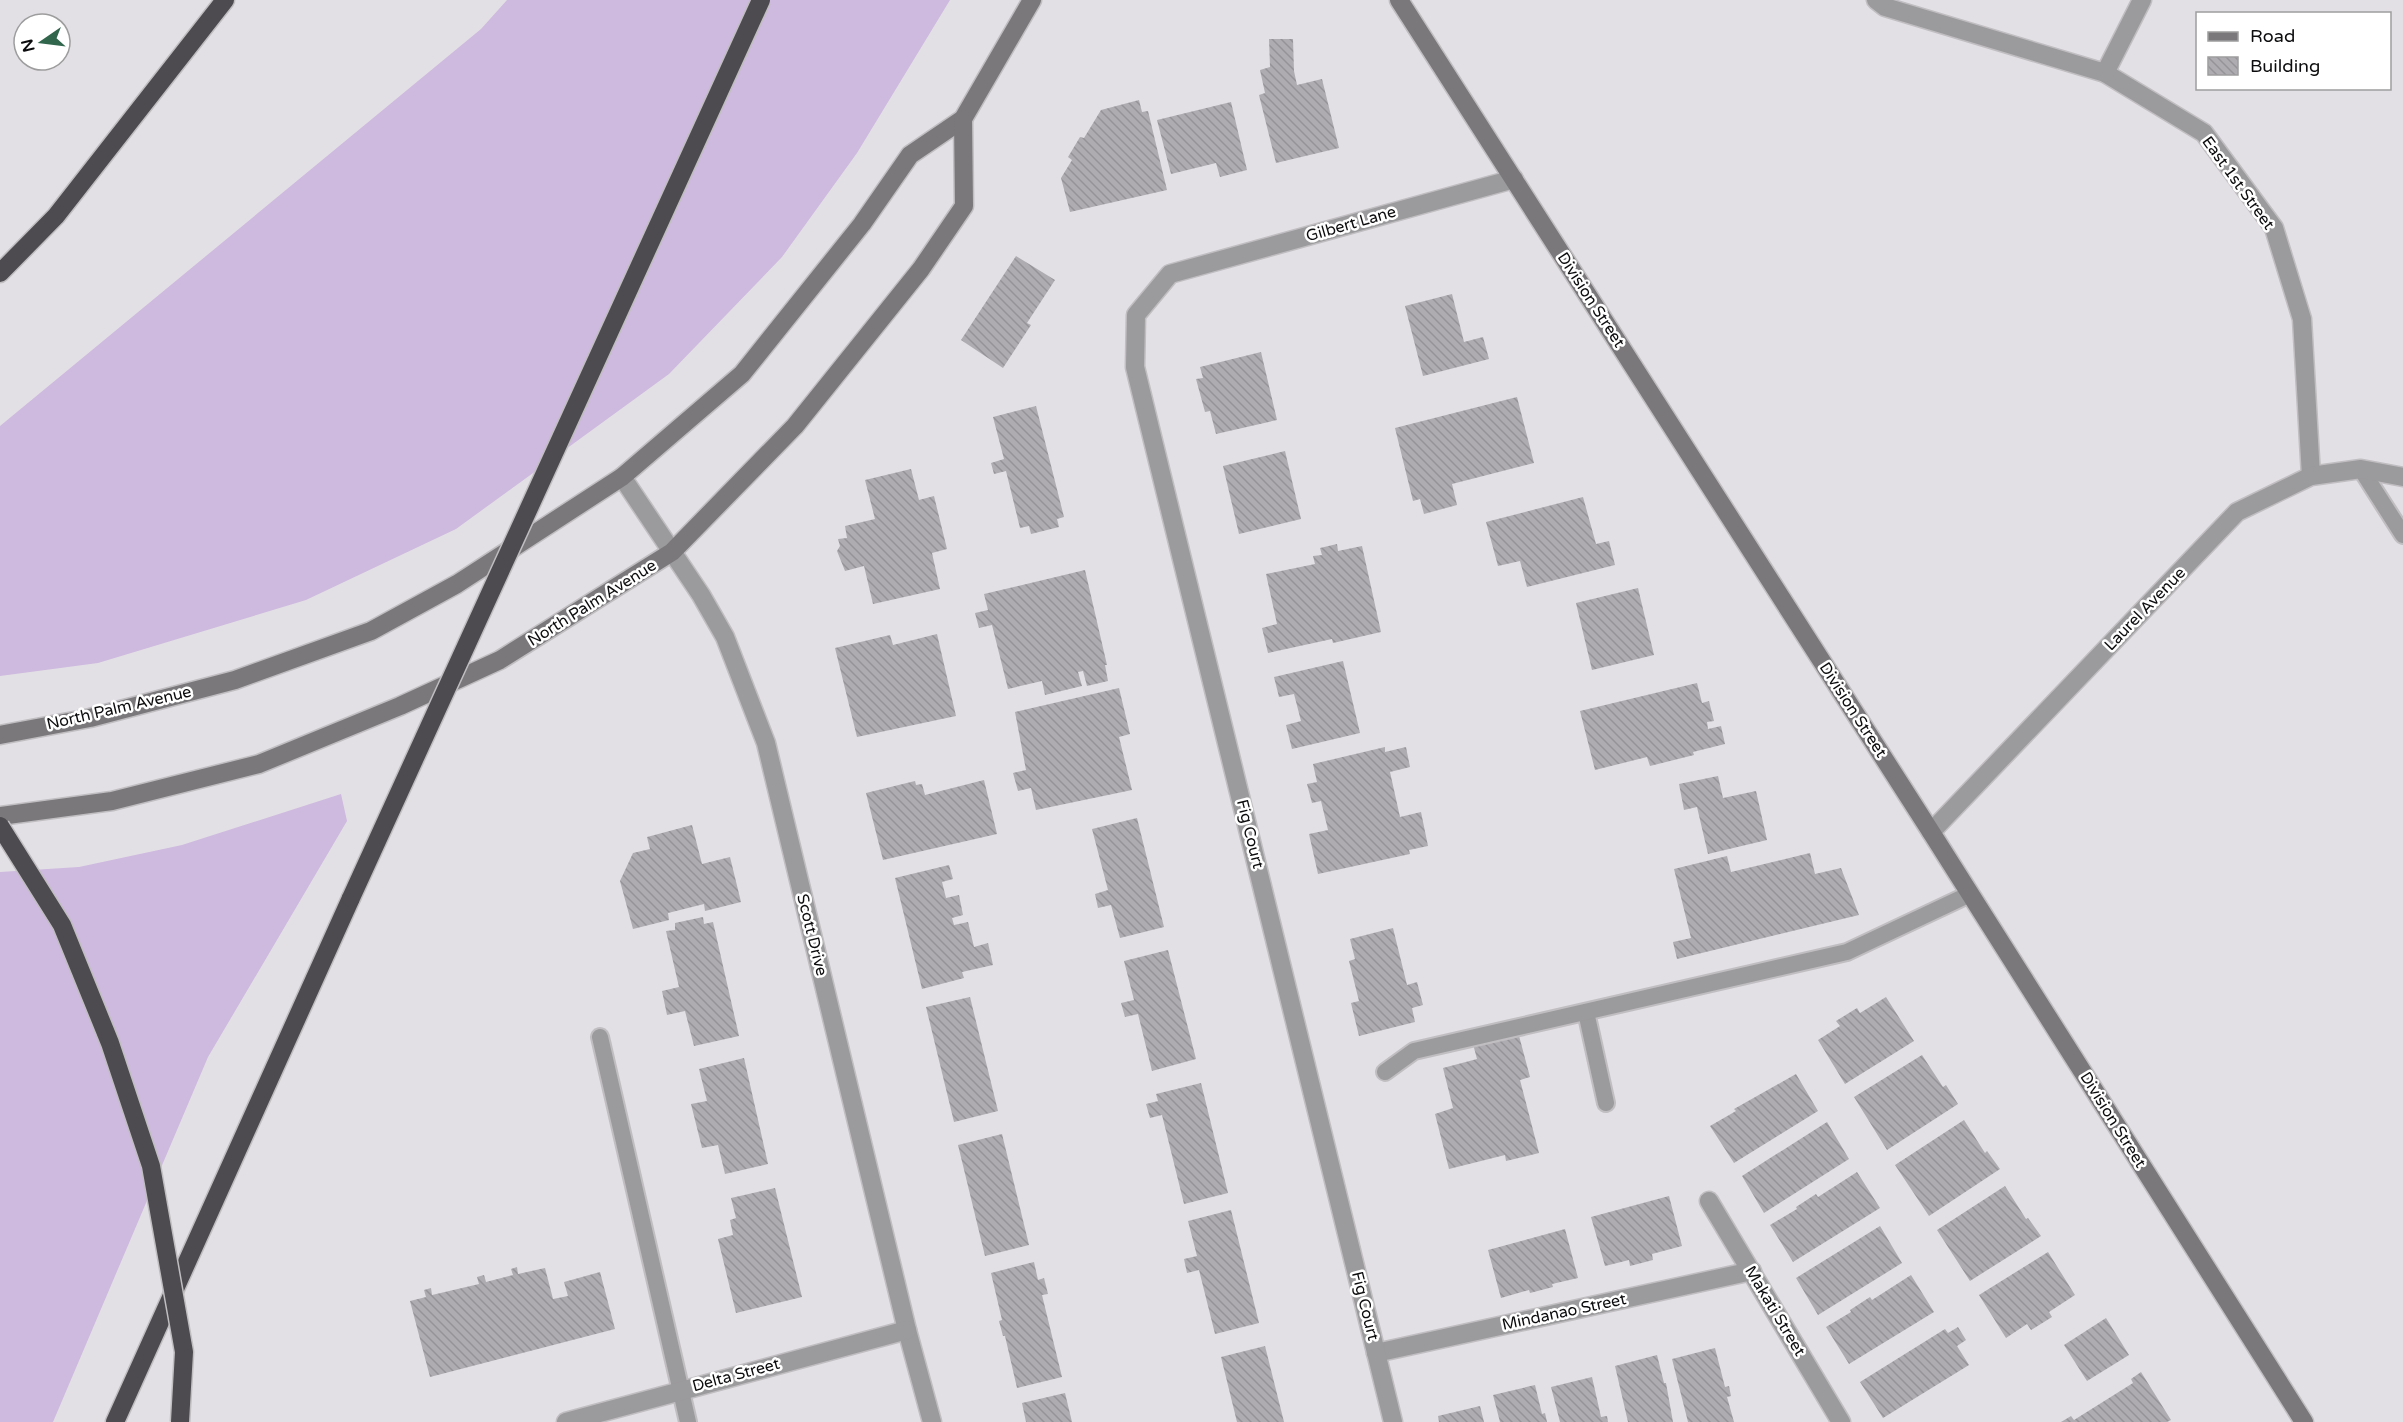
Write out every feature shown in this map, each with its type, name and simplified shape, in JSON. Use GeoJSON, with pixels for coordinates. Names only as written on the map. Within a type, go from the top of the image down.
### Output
{"type":"FeatureCollection","features":[{"type":"Feature","properties":{"kind":"highway"},"geometry":{"type":"LineString","coordinates":[[0,273],[56,216],[225,0]]}},
{"type":"Feature","properties":{"kind":"highway"},"geometry":{"type":"LineString","coordinates":[[114,1422],[761,0]]}},
{"type":"Feature","properties":{"kind":"highway"},"geometry":{"type":"LineString","coordinates":[[0,826],[62,925],[110,1043],[151,1167],[184,1352],[180,1422]]}},
{"type":"Feature","properties":{"kind":"main road","name":"North Palm Avenue"},"geometry":{"type":"LineString","coordinates":[[0,735],[90,718],[235,680],[371,631],[457,584],[622,477],[742,374],[862,224],[910,155],[963,118],[1032,0]]}},
{"type":"Feature","properties":{"kind":"main road","name":"Division Street"},"geometry":{"type":"LineString","coordinates":[[1399,0],[1931,832],[2304,1422]]}},
{"type":"Feature","properties":{"kind":"main road","name":"North Palm Avenue"},"geometry":{"type":"LineString","coordinates":[[0,816],[112,801],[259,764],[400,706],[500,660],[672,552],[795,426],[921,268],[964,206],[963,118]]}},
{"type":"Feature","properties":{"kind":"street","name":"East 1st Street"},"geometry":{"type":"LineString","coordinates":[[1876,0],[1885,7],[2106,74],[2204,133],[2274,228],[2302,319],[2311,476]]}},
{"type":"Feature","properties":{"kind":"street"},"geometry":{"type":"LineString","coordinates":[[2106,74],[2142,0]]}},
{"type":"Feature","properties":{"kind":"street","name":"Gilbert Lane"},"geometry":{"type":"LineString","coordinates":[[1189,270],[1514,179]]}},
{"type":"Feature","properties":{"kind":"street","name":"Fig Court"},"geometry":{"type":"LineString","coordinates":[[1189,270],[1170,274],[1136,315],[1136,367],[1393,1422]]}},
{"type":"Feature","properties":{"kind":"street","name":"Laurel Avenue"},"geometry":{"type":"LineString","coordinates":[[1931,832],[2237,512],[2311,476],[2361,469],[2403,477]]}},
{"type":"Feature","properties":{"kind":"street","name":"Scott Drive"},"geometry":{"type":"LineString","coordinates":[[622,477],[701,596],[725,637],[766,743],[907,1330],[932,1422]]}},
{"type":"Feature","properties":{"kind":"street","name":"Makati Street"},"geometry":{"type":"LineString","coordinates":[[1709,1201],[1841,1422]]}},
{"type":"Feature","properties":{"kind":"street","name":"Mindanao Street"},"geometry":{"type":"LineString","coordinates":[[1376,1353],[1752,1271]]}},
{"type":"Feature","properties":{"kind":"street","name":"Delta Street"},"geometry":{"type":"LineString","coordinates":[[566,1422],[907,1330]]}},
{"type":"Feature","properties":{"kind":"lane"},"geometry":{"type":"LineString","coordinates":[[2361,469],[2403,535]]}},
{"type":"Feature","properties":{"kind":"lane"},"geometry":{"type":"LineString","coordinates":[[1385,1072],[1414,1051],[1847,952],[1970,894]]}},
{"type":"Feature","properties":{"kind":"lane"},"geometry":{"type":"LineString","coordinates":[[1586,1012],[1606,1103]]}},
{"type":"Feature","properties":{"kind":"lane"},"geometry":{"type":"LineString","coordinates":[[600,1037],[688,1422]]}},
{"type":"Feature","properties":{"kind":"shaded area"},"geometry":{"type":"Polygon","coordinates":[[[507,0],[950,0],[857,153],[782,257],[669,374],[456,529],[306,600],[98,663],[0,676],[0,426],[481,29],[507,0]]]}},
{"type":"Feature","properties":{"kind":"shaded area"},"geometry":{"type":"Polygon","coordinates":[[[341,794],[347,821],[208,1057],[53,1422],[0,1422],[0,872],[79,867],[182,845],[341,794]]]}},
{"type":"Feature","properties":{"kind":"building"},"geometry":{"type":"Polygon","coordinates":[[[1269,39],[1293,39],[1297,85],[1322,79],[1339,148],[1276,163],[1259,95],[1265,93],[1260,70],[1270,67],[1269,39]]]}},
{"type":"Feature","properties":{"kind":"building"},"geometry":{"type":"Polygon","coordinates":[[[1139,100],[1142,112],[1148,111],[1167,190],[1070,212],[1061,178],[1072,160],[1068,157],[1080,137],[1084,138],[1101,110],[1139,100]]]}},
{"type":"Feature","properties":{"kind":"building"},"geometry":{"type":"Polygon","coordinates":[[[1231,102],[1247,170],[1220,177],[1216,163],[1171,174],[1157,120],[1231,102]]]}},
{"type":"Feature","properties":{"kind":"building"},"geometry":{"type":"Polygon","coordinates":[[[1016,256],[1055,280],[1027,323],[1031,325],[1003,368],[961,340],[1016,256]]]}},
{"type":"Feature","properties":{"kind":"building"},"geometry":{"type":"Polygon","coordinates":[[[1452,294],[1464,342],[1483,337],[1489,359],[1423,376],[1405,306],[1452,294]]]}},
{"type":"Feature","properties":{"kind":"building"},"geometry":{"type":"Polygon","coordinates":[[[1261,352],[1277,420],[1216,434],[1210,411],[1205,412],[1196,379],[1203,378],[1200,367],[1261,352]]]}},
{"type":"Feature","properties":{"kind":"building"},"geometry":{"type":"Polygon","coordinates":[[[1517,397],[1534,463],[1452,484],[1457,505],[1424,514],[1420,499],[1413,501],[1395,428],[1517,397]]]}},
{"type":"Feature","properties":{"kind":"building"},"geometry":{"type":"Polygon","coordinates":[[[1036,406],[1064,517],[1057,519],[1059,527],[1031,534],[1029,526],[1020,528],[1006,471],[994,474],[991,463],[1004,459],[993,417],[1036,406]]]}},
{"type":"Feature","properties":{"kind":"building"},"geometry":{"type":"Polygon","coordinates":[[[1285,451],[1301,519],[1239,534],[1223,466],[1285,451]]]}},
{"type":"Feature","properties":{"kind":"building"},"geometry":{"type":"Polygon","coordinates":[[[911,469],[919,500],[934,496],[947,549],[932,553],[940,589],[873,604],[864,566],[845,571],[837,551],[840,546],[838,539],[847,538],[845,526],[875,519],[865,480],[911,469]]]}},
{"type":"Feature","properties":{"kind":"building"},"geometry":{"type":"Polygon","coordinates":[[[1583,497],[1596,544],[1609,541],[1615,565],[1527,587],[1520,561],[1498,566],[1486,522],[1583,497]]]}},
{"type":"Feature","properties":{"kind":"building"},"geometry":{"type":"Polygon","coordinates":[[[1337,544],[1338,551],[1362,546],[1381,632],[1333,643],[1332,639],[1268,653],[1262,628],[1277,624],[1266,574],[1315,564],[1313,556],[1322,555],[1320,548],[1337,544]]]}},
{"type":"Feature","properties":{"kind":"building"},"geometry":{"type":"Polygon","coordinates":[[[1085,570],[1107,665],[1105,665],[1108,681],[1087,686],[1083,671],[1078,672],[1082,686],[1045,695],[1042,681],[1008,689],[992,625],[979,628],[975,613],[988,610],[984,594],[1085,570]]]}},
{"type":"Feature","properties":{"kind":"building"},"geometry":{"type":"Polygon","coordinates":[[[1638,588],[1654,655],[1592,670],[1576,603],[1638,588]]]}},
{"type":"Feature","properties":{"kind":"building"},"geometry":{"type":"Polygon","coordinates":[[[937,634],[956,716],[857,737],[835,648],[890,635],[893,645],[937,634]]]}},
{"type":"Feature","properties":{"kind":"building"},"geometry":{"type":"Polygon","coordinates":[[[1343,661],[1360,733],[1292,749],[1286,725],[1301,721],[1294,694],[1279,697],[1274,677],[1343,661]]]}},
{"type":"Feature","properties":{"kind":"building"},"geometry":{"type":"Polygon","coordinates":[[[1697,683],[1702,703],[1709,701],[1714,721],[1707,722],[1708,729],[1721,726],[1725,744],[1693,752],[1694,755],[1650,766],[1647,757],[1595,770],[1580,711],[1697,683]]]}},
{"type":"Feature","properties":{"kind":"building"},"geometry":{"type":"Polygon","coordinates":[[[1119,688],[1130,734],[1119,737],[1132,790],[1036,810],[1031,788],[1018,791],[1013,773],[1026,770],[1015,712],[1119,688]]]}},
{"type":"Feature","properties":{"kind":"building"},"geometry":{"type":"Polygon","coordinates":[[[1385,747],[1385,752],[1406,747],[1410,767],[1390,772],[1400,817],[1421,812],[1428,846],[1409,850],[1410,854],[1318,874],[1309,834],[1328,830],[1321,801],[1312,803],[1307,784],[1317,782],[1313,764],[1385,747]]]}},
{"type":"Feature","properties":{"kind":"building"},"geometry":{"type":"Polygon","coordinates":[[[1718,776],[1723,798],[1756,791],[1767,840],[1708,854],[1697,807],[1684,810],[1679,784],[1718,776]]]}},
{"type":"Feature","properties":{"kind":"building"},"geometry":{"type":"Polygon","coordinates":[[[984,780],[997,834],[883,860],[866,793],[915,781],[916,785],[922,784],[925,795],[984,780]]]}},
{"type":"Feature","properties":{"kind":"building"},"geometry":{"type":"Polygon","coordinates":[[[1137,818],[1164,927],[1120,938],[1111,905],[1098,908],[1095,894],[1108,890],[1092,829],[1137,818]]]}},
{"type":"Feature","properties":{"kind":"building"},"geometry":{"type":"Polygon","coordinates":[[[692,825],[702,864],[730,857],[741,902],[705,911],[704,904],[668,913],[669,920],[633,929],[620,881],[633,853],[650,849],[647,837],[692,825]]]}},
{"type":"Feature","properties":{"kind":"building"},"geometry":{"type":"Polygon","coordinates":[[[1810,853],[1815,874],[1841,868],[1859,915],[1677,959],[1673,942],[1691,938],[1674,869],[1727,856],[1731,872],[1810,853]]]}},
{"type":"Feature","properties":{"kind":"building"},"geometry":{"type":"Polygon","coordinates":[[[949,865],[953,879],[942,882],[946,898],[959,895],[963,915],[952,918],[954,925],[968,922],[974,947],[988,943],[993,965],[962,972],[964,978],[922,989],[895,878],[949,865]]]}},
{"type":"Feature","properties":{"kind":"building"},"geometry":{"type":"Polygon","coordinates":[[[703,917],[704,924],[713,922],[739,1036],[694,1046],[685,1011],[667,1015],[662,991],[679,987],[666,931],[675,930],[675,923],[703,917]]]}},
{"type":"Feature","properties":{"kind":"building"},"geometry":{"type":"Polygon","coordinates":[[[1393,928],[1407,985],[1417,982],[1423,1005],[1412,1008],[1415,1022],[1359,1036],[1351,1003],[1359,1001],[1349,961],[1355,959],[1350,939],[1393,928]]]}},
{"type":"Feature","properties":{"kind":"building"},"geometry":{"type":"Polygon","coordinates":[[[1168,950],[1196,1059],[1152,1071],[1138,1014],[1125,1017],[1121,1003],[1134,1000],[1124,961],[1168,950]]]}},
{"type":"Feature","properties":{"kind":"building"},"geometry":{"type":"Polygon","coordinates":[[[970,997],[998,1111],[954,1122],[926,1007],[970,997]]]}},
{"type":"Feature","properties":{"kind":"building"},"geometry":{"type":"Polygon","coordinates":[[[1886,997],[1914,1041],[1845,1084],[1818,1040],[1840,1026],[1836,1021],[1857,1008],[1860,1013],[1886,997]]]}},
{"type":"Feature","properties":{"kind":"building"},"geometry":{"type":"Polygon","coordinates":[[[1518,1032],[1530,1077],[1520,1080],[1539,1153],[1506,1161],[1505,1155],[1449,1169],[1435,1114],[1453,1108],[1443,1068],[1477,1059],[1473,1044],[1518,1032]]]}},
{"type":"Feature","properties":{"kind":"building"},"geometry":{"type":"Polygon","coordinates":[[[1922,1055],[1943,1087],[1946,1085],[1958,1104],[1887,1150],[1854,1097],[1922,1055]]]}},
{"type":"Feature","properties":{"kind":"building"},"geometry":{"type":"Polygon","coordinates":[[[744,1058],[768,1164],[725,1174],[718,1145],[702,1148],[691,1104],[707,1101],[699,1069],[744,1058]]]}},
{"type":"Feature","properties":{"kind":"building"},"geometry":{"type":"Polygon","coordinates":[[[1796,1074],[1818,1111],[1734,1163],[1710,1126],[1736,1111],[1734,1109],[1796,1074]]]}},
{"type":"Feature","properties":{"kind":"building"},"geometry":{"type":"Polygon","coordinates":[[[1201,1083],[1228,1193],[1184,1204],[1162,1115],[1150,1118],[1146,1104],[1158,1101],[1156,1094],[1201,1083]]]}},
{"type":"Feature","properties":{"kind":"building"},"geometry":{"type":"Polygon","coordinates":[[[1964,1120],[1985,1153],[1987,1151],[2000,1169],[1929,1216],[1895,1165],[1964,1120]]]}},
{"type":"Feature","properties":{"kind":"building"},"geometry":{"type":"Polygon","coordinates":[[[1827,1122],[1849,1159],[1764,1213],[1742,1176],[1827,1122]]]}},
{"type":"Feature","properties":{"kind":"building"},"geometry":{"type":"Polygon","coordinates":[[[1002,1134],[1029,1245],[985,1256],[958,1145],[1002,1134]]]}},
{"type":"Feature","properties":{"kind":"building"},"geometry":{"type":"Polygon","coordinates":[[[1857,1172],[1880,1208],[1793,1262],[1770,1225],[1797,1209],[1796,1207],[1816,1194],[1818,1197],[1857,1172]]]}},
{"type":"Feature","properties":{"kind":"building"},"geometry":{"type":"Polygon","coordinates":[[[2005,1186],[2026,1219],[2028,1218],[2041,1236],[1970,1281],[1937,1230],[2005,1186]]]}},
{"type":"Feature","properties":{"kind":"building"},"geometry":{"type":"Polygon","coordinates":[[[775,1188],[802,1297],[736,1313],[718,1239],[733,1235],[730,1220],[736,1218],[731,1198],[775,1188]]]}},
{"type":"Feature","properties":{"kind":"building"},"geometry":{"type":"Polygon","coordinates":[[[1669,1196],[1682,1246],[1652,1254],[1653,1260],[1630,1266],[1629,1260],[1605,1266],[1591,1217],[1669,1196]]]}},
{"type":"Feature","properties":{"kind":"building"},"geometry":{"type":"Polygon","coordinates":[[[1231,1210],[1259,1323],[1215,1334],[1199,1270],[1187,1273],[1184,1259],[1197,1256],[1188,1221],[1231,1210]]]}},
{"type":"Feature","properties":{"kind":"building"},"geometry":{"type":"Polygon","coordinates":[[[1880,1226],[1902,1263],[1818,1315],[1796,1278],[1880,1226]]]}},
{"type":"Feature","properties":{"kind":"building"},"geometry":{"type":"Polygon","coordinates":[[[1565,1229],[1578,1278],[1552,1284],[1553,1287],[1530,1293],[1529,1290],[1501,1298],[1488,1250],[1565,1229]]]}},
{"type":"Feature","properties":{"kind":"building"},"geometry":{"type":"Polygon","coordinates":[[[2048,1252],[2075,1295],[2049,1312],[2052,1317],[2031,1330],[2027,1324],[2006,1338],[1979,1295],[2048,1252]]]}},
{"type":"Feature","properties":{"kind":"building"},"geometry":{"type":"Polygon","coordinates":[[[1034,1262],[1038,1280],[1044,1278],[1048,1294],[1042,1295],[1062,1377],[1017,1388],[1005,1336],[1003,1336],[999,1321],[1002,1320],[991,1273],[1034,1262]]]}},
{"type":"Feature","properties":{"kind":"building"},"geometry":{"type":"Polygon","coordinates":[[[517,1267],[518,1274],[545,1268],[553,1299],[568,1296],[564,1282],[600,1272],[615,1329],[430,1377],[410,1301],[426,1297],[424,1290],[431,1288],[432,1295],[479,1284],[477,1277],[484,1275],[486,1282],[513,1275],[511,1269],[517,1267]]]}},
{"type":"Feature","properties":{"kind":"building"},"geometry":{"type":"Polygon","coordinates":[[[1911,1275],[1934,1312],[1849,1364],[1826,1327],[1870,1297],[1872,1300],[1911,1275]]]}},
{"type":"Feature","properties":{"kind":"building"},"geometry":{"type":"Polygon","coordinates":[[[2106,1318],[2129,1355],[2087,1381],[2064,1345],[2106,1318]]]}},
{"type":"Feature","properties":{"kind":"building"},"geometry":{"type":"Polygon","coordinates":[[[1958,1327],[1966,1340],[1957,1346],[1969,1365],[1883,1418],[1860,1382],[1945,1329],[1948,1333],[1958,1327]]]}},
{"type":"Feature","properties":{"kind":"building"},"geometry":{"type":"Polygon","coordinates":[[[1265,1346],[1284,1422],[1237,1422],[1221,1357],[1265,1346]]]}},
{"type":"Feature","properties":{"kind":"building"},"geometry":{"type":"Polygon","coordinates":[[[1715,1348],[1725,1387],[1729,1386],[1731,1396],[1727,1397],[1734,1422],[1688,1422],[1672,1359],[1715,1348]]]}},
{"type":"Feature","properties":{"kind":"building"},"geometry":{"type":"Polygon","coordinates":[[[1657,1355],[1664,1383],[1666,1383],[1673,1422],[1628,1422],[1615,1366],[1657,1355]]]}},
{"type":"Feature","properties":{"kind":"building"},"geometry":{"type":"Polygon","coordinates":[[[2141,1372],[2171,1420],[2167,1422],[2061,1422],[2071,1416],[2074,1420],[2133,1383],[2131,1379],[2141,1372]]]}},
{"type":"Feature","properties":{"kind":"building"},"geometry":{"type":"Polygon","coordinates":[[[1592,1377],[1601,1417],[1607,1416],[1608,1422],[1560,1422],[1551,1387],[1592,1377]]]}},
{"type":"Feature","properties":{"kind":"building"},"geometry":{"type":"Polygon","coordinates":[[[1535,1385],[1542,1414],[1545,1413],[1547,1422],[1500,1422],[1493,1395],[1535,1385]]]}},
{"type":"Feature","properties":{"kind":"building"},"geometry":{"type":"Polygon","coordinates":[[[1065,1393],[1072,1422],[1026,1422],[1022,1403],[1065,1393]]]}},
{"type":"Feature","properties":{"kind":"building"},"geometry":{"type":"Polygon","coordinates":[[[1480,1406],[1484,1422],[1439,1422],[1438,1416],[1480,1406]]]}}]}
